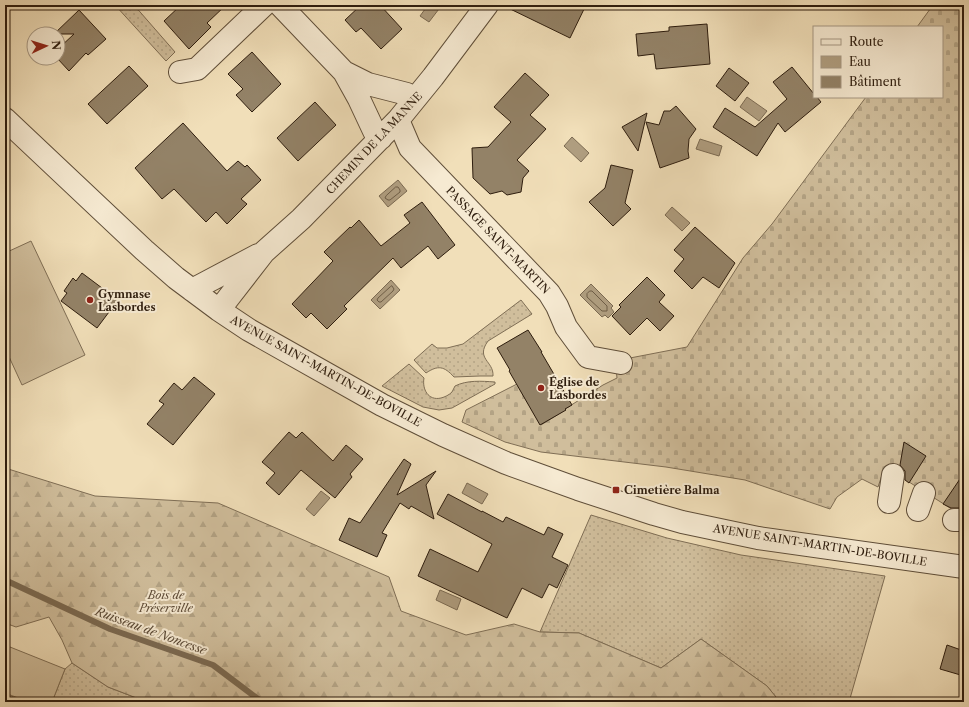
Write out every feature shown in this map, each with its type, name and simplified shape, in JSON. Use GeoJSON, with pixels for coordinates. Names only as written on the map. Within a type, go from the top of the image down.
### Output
{"type":"FeatureCollection","features":[{"type":"Feature","properties":{"kind":"street"},"geometry":{"type":"LineString","coordinates":[[180,72],[197,69],[264,5]]}},
{"type":"Feature","properties":{"kind":"street"},"geometry":{"type":"LineString","coordinates":[[280,5],[344,72],[374,131],[381,138]]}},
{"type":"Feature","properties":{"kind":"street","name":"CHEMIN DE LA MANNE"},"geometry":{"type":"LineString","coordinates":[[219,310],[264,252],[301,219],[398,120],[433,77],[487,5]]}},
{"type":"Feature","properties":{"kind":"street"},"geometry":{"type":"LineString","coordinates":[[344,72],[368,84],[407,94],[414,100]]}},
{"type":"Feature","properties":{"kind":"street","name":"AVENUE SAINT-MARTIN-DE-BOVILLE"},"geometry":{"type":"LineString","coordinates":[[5,119],[144,250],[176,278],[219,310],[249,330],[369,398],[443,435],[506,463],[605,499],[682,522],[734,533],[801,544],[964,567]]}},
{"type":"Feature","properties":{"kind":"street","name":"PASSAGE SAINT-MARTIN"},"geometry":{"type":"LineString","coordinates":[[398,120],[410,148],[549,293],[557,306],[566,327],[588,356],[621,363]]}},
{"type":"Feature","properties":{"kind":"street","name":"CHEMIN DE LA MANNE"},"geometry":{"type":"LineString","coordinates":[[192,290],[264,252]]}},
{"type":"Feature","properties":{"kind":"street"},"geometry":{"type":"LineString","coordinates":[[889,502],[893,475]]}},
{"type":"Feature","properties":{"kind":"green space"},"geometry":{"type":"Polygon","coordinates":[[[115,5],[134,5],[175,52],[166,61],[115,5]]]}},
{"type":"Feature","properties":{"kind":"green space"},"geometry":{"type":"Polygon","coordinates":[[[933,5],[964,5],[964,503],[958,513],[898,475],[882,475],[878,487],[862,479],[837,497],[830,509],[745,480],[666,467],[541,452],[505,442],[462,422],[466,410],[517,384],[541,425],[603,385],[617,378],[616,368],[630,358],[687,347],[743,258],[772,224],[865,98],[943,98],[943,26],[918,26],[933,5]]]}},
{"type":"Feature","properties":{"kind":"green space"},"geometry":{"type":"Polygon","coordinates":[[[31,241],[85,355],[22,385],[5,348],[5,253],[31,241]]]}},
{"type":"Feature","properties":{"kind":"green space"},"geometry":{"type":"Polygon","coordinates":[[[521,300],[532,314],[488,341],[483,352],[493,371],[493,376],[454,377],[441,368],[434,369],[426,373],[414,360],[432,344],[437,348],[447,348],[463,344],[521,300]]]}},
{"type":"Feature","properties":{"kind":"green space"},"geometry":{"type":"Polygon","coordinates":[[[409,364],[424,378],[425,390],[429,396],[433,398],[441,398],[450,394],[455,386],[464,383],[485,381],[495,382],[495,384],[452,408],[439,410],[423,407],[382,386],[409,364]]]}},
{"type":"Feature","properties":{"kind":"green space","name":"Bois de Préserville"},"geometry":{"type":"Polygon","coordinates":[[[5,468],[95,496],[218,503],[389,577],[401,611],[466,635],[514,624],[540,632],[579,633],[661,668],[701,639],[767,686],[780,702],[147,702],[108,687],[72,663],[62,640],[49,617],[16,627],[5,623],[5,468]]]}},
{"type":"Feature","properties":{"kind":"green space"},"geometry":{"type":"Polygon","coordinates":[[[591,515],[667,538],[741,555],[885,576],[849,702],[780,702],[767,686],[701,639],[661,668],[579,633],[540,632],[591,515]]]}},
{"type":"Feature","properties":{"kind":"green space"},"geometry":{"type":"Polygon","coordinates":[[[5,645],[65,669],[52,702],[29,702],[5,693],[5,645]]]}},
{"type":"Feature","properties":{"kind":"green space"},"geometry":{"type":"Polygon","coordinates":[[[72,663],[108,687],[147,702],[52,702],[65,669],[72,663]]]}},
{"type":"Feature","properties":{"kind":"green space"},"geometry":{"type":"Polygon","coordinates":[[[5,694],[29,702],[5,702],[5,694]]]}},
{"type":"Feature","properties":{"kind":"water"},"geometry":{"type":"Polygon","coordinates":[[[428,5],[442,5],[429,22],[420,16],[428,5]]]}},
{"type":"Feature","properties":{"kind":"water"},"geometry":{"type":"Polygon","coordinates":[[[747,97],[767,111],[759,121],[740,107],[747,97]]]}},
{"type":"Feature","properties":{"kind":"water"},"geometry":{"type":"Polygon","coordinates":[[[572,137],[589,153],[581,162],[564,146],[572,137]]]}},
{"type":"Feature","properties":{"kind":"water"},"geometry":{"type":"Polygon","coordinates":[[[700,139],[722,146],[719,156],[696,149],[700,139]]]}},
{"type":"Feature","properties":{"kind":"water"},"geometry":{"type":"Polygon","coordinates":[[[398,180],[407,191],[388,207],[379,196],[398,180]]]}},
{"type":"Feature","properties":{"kind":"water"},"geometry":{"type":"Polygon","coordinates":[[[672,207],[690,223],[682,231],[665,215],[672,207]]]}},
{"type":"Feature","properties":{"kind":"water"},"geometry":{"type":"Polygon","coordinates":[[[391,280],[400,290],[380,309],[371,300],[391,280]]]}},
{"type":"Feature","properties":{"kind":"water"},"geometry":{"type":"Polygon","coordinates":[[[591,284],[613,306],[611,308],[614,312],[608,318],[605,315],[602,317],[580,295],[591,284]]]}},
{"type":"Feature","properties":{"kind":"water"},"geometry":{"type":"Polygon","coordinates":[[[467,483],[488,494],[482,504],[462,493],[467,483]]]}},
{"type":"Feature","properties":{"kind":"water"},"geometry":{"type":"Polygon","coordinates":[[[321,491],[330,498],[314,516],[306,509],[321,491]]]}},
{"type":"Feature","properties":{"kind":"water"},"geometry":{"type":"Polygon","coordinates":[[[440,590],[461,599],[457,610],[436,600],[440,590]]]}},
{"type":"Feature","properties":{"kind":"building"},"geometry":{"type":"Polygon","coordinates":[[[181,5],[226,5],[207,23],[211,27],[189,49],[164,21],[181,5]]]}},
{"type":"Feature","properties":{"kind":"building"},"geometry":{"type":"Polygon","coordinates":[[[361,5],[380,5],[402,29],[381,49],[361,28],[356,32],[345,20],[361,5]]]}},
{"type":"Feature","properties":{"kind":"building"},"geometry":{"type":"Polygon","coordinates":[[[502,5],[586,5],[570,38],[502,5]]]}},
{"type":"Feature","properties":{"kind":"building"},"geometry":{"type":"Polygon","coordinates":[[[79,10],[106,39],[88,55],[86,53],[69,71],[64,66],[66,66],[66,42],[74,34],[66,34],[66,26],[62,26],[79,10]]]}},
{"type":"Feature","properties":{"kind":"building"},"geometry":{"type":"Polygon","coordinates":[[[707,24],[710,64],[656,69],[654,54],[638,56],[636,34],[669,31],[669,27],[707,24]]]}},
{"type":"Feature","properties":{"kind":"building"},"geometry":{"type":"Polygon","coordinates":[[[252,52],[281,84],[252,112],[236,95],[243,89],[228,74],[252,52]]]}},
{"type":"Feature","properties":{"kind":"building"},"geometry":{"type":"Polygon","coordinates":[[[129,66],[148,86],[107,124],[88,104],[129,66]]]}},
{"type":"Feature","properties":{"kind":"building"},"geometry":{"type":"Polygon","coordinates":[[[792,67],[813,93],[813,98],[818,98],[821,102],[785,132],[778,123],[757,156],[713,127],[725,108],[755,127],[787,99],[773,82],[792,67]]]}},
{"type":"Feature","properties":{"kind":"building"},"geometry":{"type":"Polygon","coordinates":[[[729,68],[749,83],[735,101],[716,86],[729,68]]]}},
{"type":"Feature","properties":{"kind":"building"},"geometry":{"type":"Polygon","coordinates":[[[525,73],[549,95],[530,115],[546,129],[517,160],[529,171],[523,178],[521,192],[507,195],[502,191],[490,194],[473,178],[472,148],[488,147],[511,122],[494,107],[525,73]]]}},
{"type":"Feature","properties":{"kind":"building"},"geometry":{"type":"Polygon","coordinates":[[[315,102],[336,125],[298,161],[277,138],[315,102]]]}},
{"type":"Feature","properties":{"kind":"building"},"geometry":{"type":"Polygon","coordinates":[[[676,106],[696,129],[689,139],[689,158],[660,168],[646,122],[659,125],[664,111],[670,111],[676,106]]]}},
{"type":"Feature","properties":{"kind":"building"},"geometry":{"type":"Polygon","coordinates":[[[647,113],[638,151],[622,127],[647,113]]]}},
{"type":"Feature","properties":{"kind":"building"},"geometry":{"type":"Polygon","coordinates":[[[183,123],[227,171],[238,161],[245,167],[247,165],[261,180],[241,199],[247,204],[227,224],[216,212],[206,222],[174,189],[162,199],[135,168],[183,123]]]}},
{"type":"Feature","properties":{"kind":"building"},"geometry":{"type":"Polygon","coordinates":[[[611,165],[633,170],[625,203],[631,209],[613,226],[589,202],[605,188],[611,165]]]}},
{"type":"Feature","properties":{"kind":"building"},"geometry":{"type":"Polygon","coordinates":[[[422,202],[455,245],[438,259],[428,246],[401,268],[393,258],[344,306],[347,309],[327,329],[311,313],[306,318],[292,304],[333,261],[324,252],[350,227],[351,228],[359,220],[381,246],[410,223],[404,215],[422,202]]]}},
{"type":"Feature","properties":{"kind":"building"},"geometry":{"type":"Polygon","coordinates":[[[695,227],[735,263],[719,288],[703,277],[692,289],[674,271],[684,259],[674,250],[695,227]]]}},
{"type":"Feature","properties":{"kind":"building","name":"Gymnase Lasbordes"},"geometry":{"type":"Polygon","coordinates":[[[82,273],[118,300],[97,328],[61,301],[67,293],[64,291],[73,278],[76,281],[82,273]]]}},
{"type":"Feature","properties":{"kind":"building"},"geometry":{"type":"Polygon","coordinates":[[[647,277],[665,295],[659,302],[674,316],[660,331],[647,318],[630,335],[612,316],[621,307],[619,305],[647,277]]]}},
{"type":"Feature","properties":{"kind":"building","name":"Église de Lasbordes"},"geometry":{"type":"Polygon","coordinates":[[[528,330],[572,405],[540,425],[497,348],[528,330]]]}},
{"type":"Feature","properties":{"kind":"building"},"geometry":{"type":"Polygon","coordinates":[[[194,377],[215,394],[173,445],[147,424],[164,404],[159,401],[174,383],[182,390],[194,377]]]}},
{"type":"Feature","properties":{"kind":"building"},"geometry":{"type":"Polygon","coordinates":[[[289,432],[296,438],[302,432],[333,461],[346,445],[363,459],[350,474],[352,477],[335,498],[301,470],[279,495],[266,483],[275,473],[262,462],[289,432]]]}},
{"type":"Feature","properties":{"kind":"building"},"geometry":{"type":"Polygon","coordinates":[[[904,442],[926,456],[909,483],[905,480],[905,471],[900,465],[904,442]]]}},
{"type":"Feature","properties":{"kind":"building"},"geometry":{"type":"Polygon","coordinates":[[[404,459],[411,464],[397,495],[436,471],[426,485],[434,519],[411,506],[409,509],[400,503],[382,533],[387,535],[377,557],[339,540],[349,518],[360,523],[404,459]]]}},
{"type":"Feature","properties":{"kind":"building"},"geometry":{"type":"Polygon","coordinates":[[[964,473],[964,503],[961,508],[951,508],[943,504],[964,473]]]}},
{"type":"Feature","properties":{"kind":"building"},"geometry":{"type":"Polygon","coordinates":[[[448,494],[503,522],[506,517],[544,535],[548,527],[563,534],[552,557],[568,565],[557,588],[549,584],[542,598],[522,588],[507,618],[418,576],[430,549],[478,572],[492,544],[437,514],[448,494]]]}},
{"type":"Feature","properties":{"kind":"building"},"geometry":{"type":"Polygon","coordinates":[[[947,645],[964,651],[964,676],[940,669],[947,645]]]}},
{"type":"Feature","properties":{"kind":"waterway","name":"Ruisseau de Noncesse"},"geometry":{"type":"LineString","coordinates":[[5,580],[110,629],[213,665],[262,702]]}},
{"type":"Feature","properties":{"kind":"place","name":"Gymnase Lasbordes"},"geometry":{"type":"Point","coordinates":[90,300]}},
{"type":"Feature","properties":{"kind":"place","name":"Église de Lasbordes"},"geometry":{"type":"Point","coordinates":[541,388]}},
{"type":"Feature","properties":{"kind":"place","name":"Cimetière Balma"},"geometry":{"type":"Point","coordinates":[616,490]}}]}
